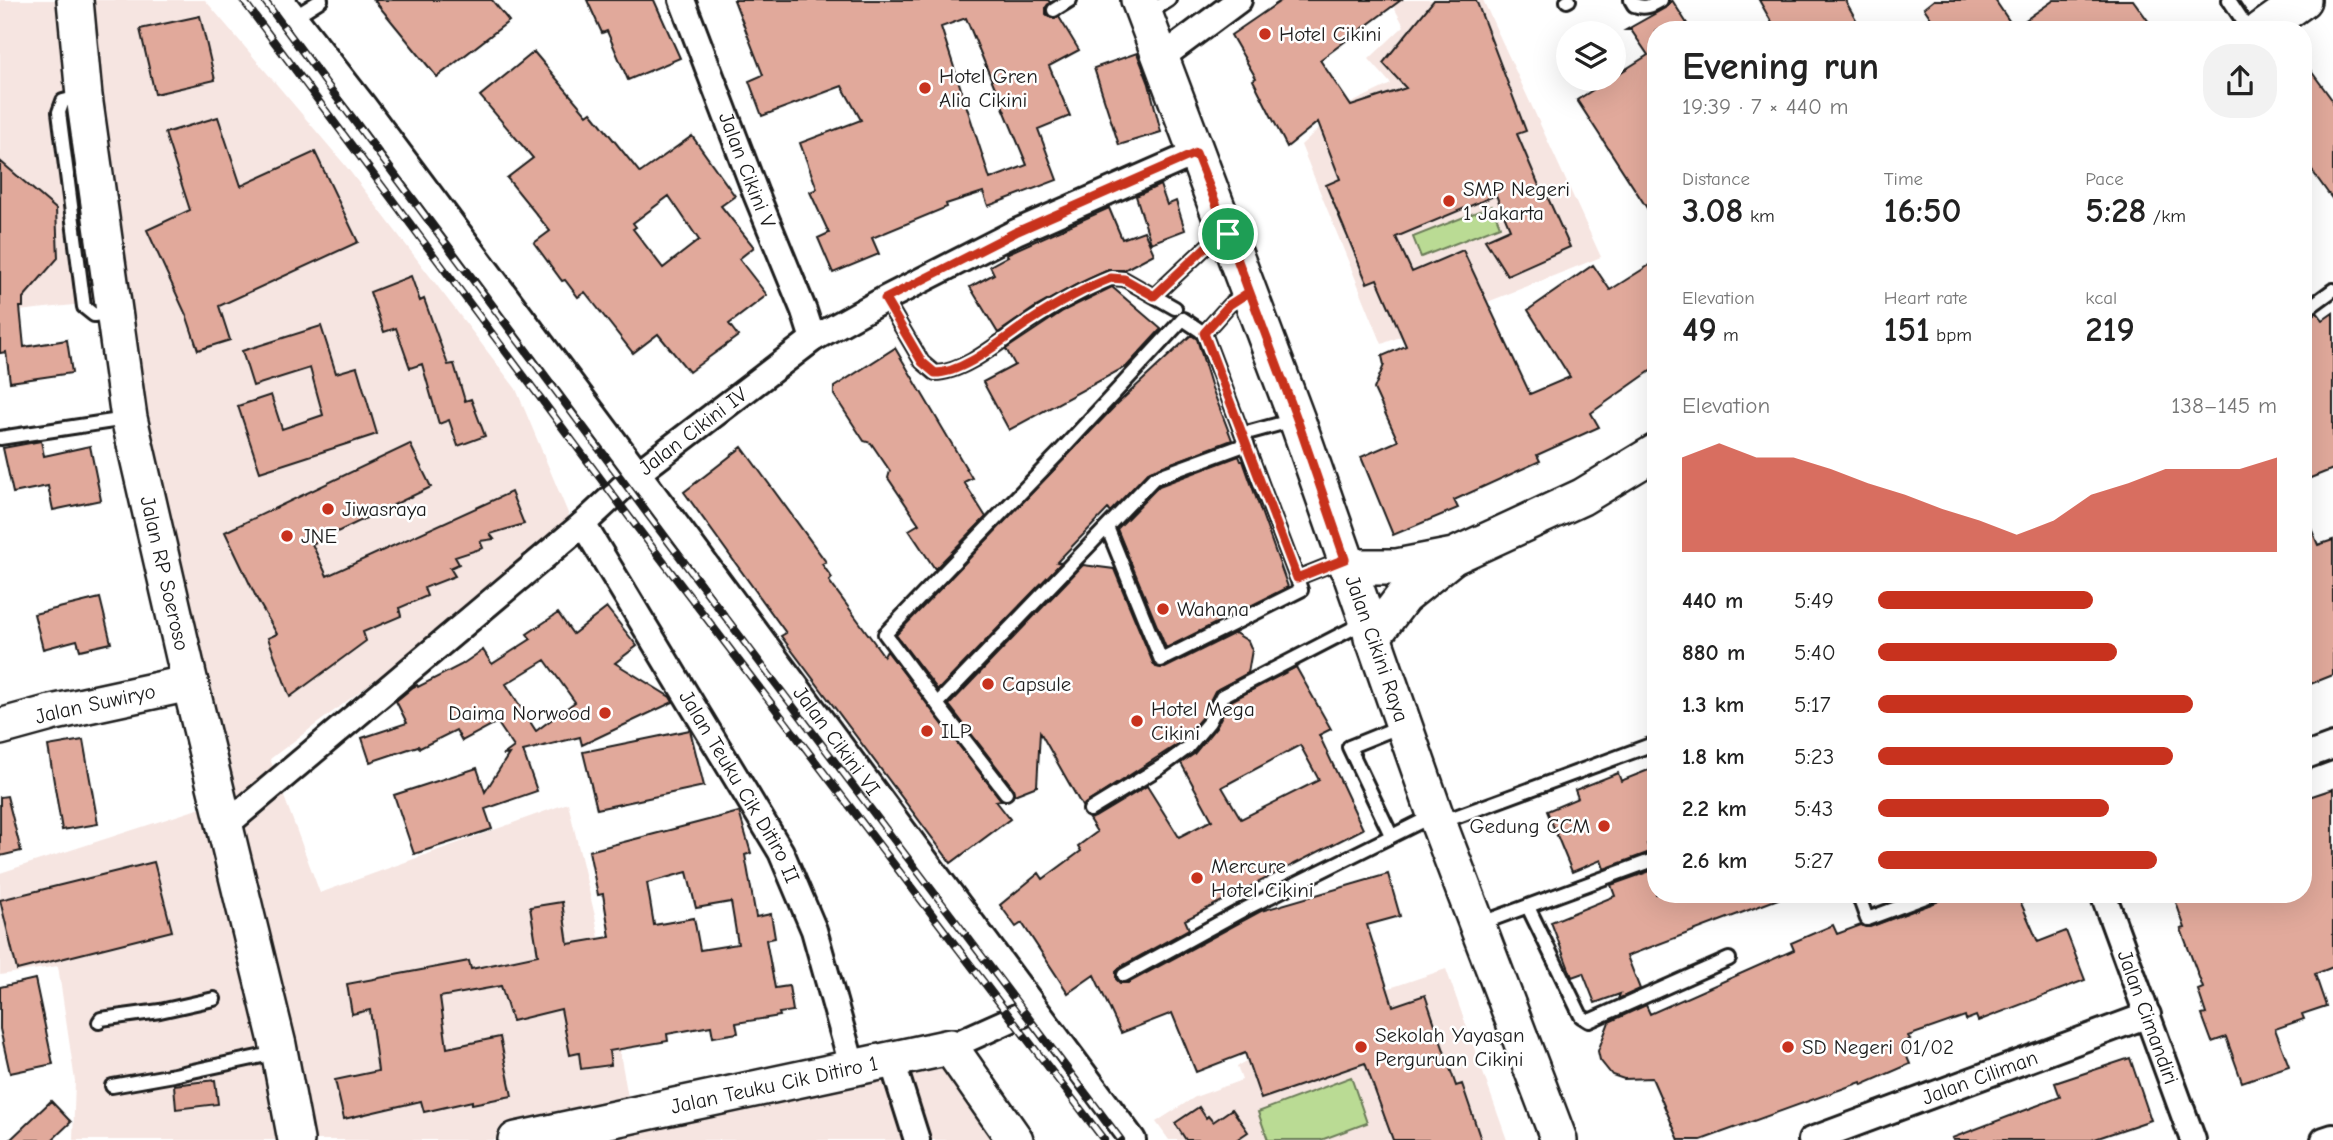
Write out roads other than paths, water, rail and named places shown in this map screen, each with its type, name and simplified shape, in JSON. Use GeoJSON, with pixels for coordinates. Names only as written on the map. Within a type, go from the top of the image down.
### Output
{"type":"FeatureCollection","features":[{"type":"Feature","properties":{"kind":"main road","name":"Jalan RP Soeroso"},"geometry":{"type":"LineString","coordinates":[[75,0],[84,96],[130,418],[190,683],[279,1052],[296,1140]]}},
{"type":"Feature","properties":{"kind":"main road","name":"Jalan Cikini Raya"},"geometry":{"type":"LineString","coordinates":[[1151,5],[1161,58],[1297,419],[1437,818],[1559,1140]]}},
{"type":"Feature","properties":{"kind":"main road"},"geometry":{"type":"LineString","coordinates":[[1346,563],[1397,567],[1454,556],[1583,497],[1647,458]]}},
{"type":"Feature","properties":{"kind":"main road"},"geometry":{"type":"LineString","coordinates":[[1369,630],[1403,597],[1454,556]]}},
{"type":"Feature","properties":{"kind":"main road","name":"Jalan Suwiryo"},"geometry":{"type":"LineString","coordinates":[[0,727],[51,713],[190,683]]}},
{"type":"Feature","properties":{"kind":"main road"},"geometry":{"type":"LineString","coordinates":[[950,1047],[1015,1140]]}},
{"type":"Feature","properties":{"kind":"main road","name":"Jalan Teuku Cik Ditiro 1"},"geometry":{"type":"LineString","coordinates":[[516,1140],[585,1133],[950,1047]]}},
{"type":"Feature","properties":{"kind":"street","name":"Jalan Cikini V"},"geometry":{"type":"LineString","coordinates":[[682,0],[813,339]]}},
{"type":"Feature","properties":{"kind":"street"},"geometry":{"type":"LineString","coordinates":[[1161,58],[1239,0]]}},
{"type":"Feature","properties":{"kind":"street","name":"Jalan Cikini IV"},"geometry":{"type":"LineString","coordinates":[[287,8],[372,117],[638,473],[813,339],[1016,232],[1196,153]]}},
{"type":"Feature","properties":{"kind":"street"},"geometry":{"type":"LineString","coordinates":[[226,825],[583,524],[638,473]]}},
{"type":"Feature","properties":{"kind":"street","name":"Jalan Cikini VI"},"geometry":{"type":"LineString","coordinates":[[638,473],[1133,1140]]}},
{"type":"Feature","properties":{"kind":"street","name":"Jalan Teuku Cik Ditiro II"},"geometry":{"type":"LineString","coordinates":[[583,524],[781,852],[814,930],[853,1069]]}},
{"type":"Feature","properties":{"kind":"street"},"geometry":{"type":"LineString","coordinates":[[2312,754],[2333,746]]}},
{"type":"Feature","properties":{"kind":"street","name":"Jalan Cimandiri"},"geometry":{"type":"LineString","coordinates":[[2106,903],[2193,1140]]}},
{"type":"Feature","properties":{"kind":"street"},"geometry":{"type":"LineString","coordinates":[[950,1047],[1034,1009]]}},
{"type":"Feature","properties":{"kind":"street","name":"Jalan Ciliman"},"geometry":{"type":"LineString","coordinates":[[1811,1140],[2148,1015]]}},
{"type":"Feature","properties":{"kind":"street"},"geometry":{"type":"LineString","coordinates":[[892,1061],[917,1140]]}},
{"type":"Feature","properties":{"kind":"street"},"geometry":{"type":"LineString","coordinates":[[2324,1140],[2333,1137]]}},
{"type":"Feature","properties":{"kind":"lane"},"geometry":{"type":"LineString","coordinates":[[287,8],[321,0]]}},
{"type":"Feature","properties":{"kind":"lane"},"geometry":{"type":"LineString","coordinates":[[1054,10],[1070,0]]}},
{"type":"Feature","properties":{"kind":"lane"},"geometry":{"type":"LineString","coordinates":[[1631,0],[1634,5],[1647,8],[1661,0]]}},
{"type":"Feature","properties":{"kind":"lane"},"geometry":{"type":"LineString","coordinates":[[2228,0],[2243,21]]}},
{"type":"Feature","properties":{"kind":"lane"},"geometry":{"type":"LineString","coordinates":[[1154,296],[1206,247],[1228,234]]}},
{"type":"Feature","properties":{"kind":"lane"},"geometry":{"type":"LineString","coordinates":[[885,299],[922,362],[935,373],[945,373],[974,359],[1032,320],[1111,278],[1124,279],[1175,308]]}},
{"type":"Feature","properties":{"kind":"lane"},"geometry":{"type":"LineString","coordinates":[[2312,305],[2333,290]]}},
{"type":"Feature","properties":{"kind":"lane"},"geometry":{"type":"LineString","coordinates":[[1204,333],[1229,305],[1249,292]]}},
{"type":"Feature","properties":{"kind":"lane"},"geometry":{"type":"LineString","coordinates":[[1006,793],[886,634],[1183,319],[1204,333],[1301,590],[1161,660],[1107,527]]}},
{"type":"Feature","properties":{"kind":"lane"},"geometry":{"type":"LineString","coordinates":[[0,438],[130,418]]}},
{"type":"Feature","properties":{"kind":"lane"},"geometry":{"type":"LineString","coordinates":[[937,704],[1154,478],[1297,419]]}},
{"type":"Feature","properties":{"kind":"lane"},"geometry":{"type":"LineString","coordinates":[[1297,578],[1346,563]]}},
{"type":"Feature","properties":{"kind":"lane"},"geometry":{"type":"LineString","coordinates":[[1090,810],[1187,748],[1209,722],[1222,696],[1369,630]]}},
{"type":"Feature","properties":{"kind":"lane"},"geometry":{"type":"LineString","coordinates":[[1391,835],[1349,747],[1404,724]]}},
{"type":"Feature","properties":{"kind":"lane"},"geometry":{"type":"LineString","coordinates":[[1124,975],[1241,911],[1391,835],[1647,746]]}},
{"type":"Feature","properties":{"kind":"lane"},"geometry":{"type":"LineString","coordinates":[[1477,925],[1647,862]]}},
{"type":"Feature","properties":{"kind":"lane"},"geometry":{"type":"LineString","coordinates":[[1861,903],[1867,919],[1910,903]]}},
{"type":"Feature","properties":{"kind":"lane"},"geometry":{"type":"LineString","coordinates":[[1528,906],[1581,1016],[1590,1021],[1729,959]]}},
{"type":"Feature","properties":{"kind":"lane"},"geometry":{"type":"LineString","coordinates":[[99,1022],[102,1019],[160,1011],[214,999]]}},
{"type":"Feature","properties":{"kind":"lane"},"geometry":{"type":"LineString","coordinates":[[112,1086],[279,1052]]}},
{"type":"Feature","properties":{"kind":"railway"},"geometry":{"type":"LineString","coordinates":[[243,0],[633,522],[1104,1140]]}},
{"type":"Feature","properties":{"kind":"railway"},"geometry":{"type":"LineString","coordinates":[[264,0],[649,516],[1121,1140]]}},
{"type":"Feature","properties":{"kind":"place","name":"Hotel Cikini"},"geometry":{"type":"Point","coordinates":[1265,34]}},
{"type":"Feature","properties":{"kind":"place","name":"Hotel Gren Alia Cikini"},"geometry":{"type":"Point","coordinates":[925,88]}},
{"type":"Feature","properties":{"kind":"place","name":"SMP Negeri 1 Jakarta"},"geometry":{"type":"Point","coordinates":[1449,201]}},
{"type":"Feature","properties":{"kind":"place","name":"Jiwasraya"},"geometry":{"type":"Point","coordinates":[328,509]}},
{"type":"Feature","properties":{"kind":"place","name":"JNE"},"geometry":{"type":"Point","coordinates":[287,536]}},
{"type":"Feature","properties":{"kind":"place","name":"Wahana"},"geometry":{"type":"Point","coordinates":[1163,609]}},
{"type":"Feature","properties":{"kind":"place","name":"Capsule"},"geometry":{"type":"Point","coordinates":[988,684]}},
{"type":"Feature","properties":{"kind":"place","name":"Daima Norwood"},"geometry":{"type":"Point","coordinates":[605,713]}},
{"type":"Feature","properties":{"kind":"place","name":"Hotel Mega Cikini"},"geometry":{"type":"Point","coordinates":[1137,721]}},
{"type":"Feature","properties":{"kind":"place","name":"ILP"},"geometry":{"type":"Point","coordinates":[927,731]}},
{"type":"Feature","properties":{"kind":"place","name":"Gedung CCM"},"geometry":{"type":"Point","coordinates":[1604,826]}},
{"type":"Feature","properties":{"kind":"place","name":"Mercure Hotel Cikini"},"geometry":{"type":"Point","coordinates":[1197,878]}},
{"type":"Feature","properties":{"kind":"place","name":"Sekolah Yayasan Perguruan Cikini"},"geometry":{"type":"Point","coordinates":[1361,1047]}},
{"type":"Feature","properties":{"kind":"place","name":"SD Negeri 01/02"},"geometry":{"type":"Point","coordinates":[1788,1047]}}]}
